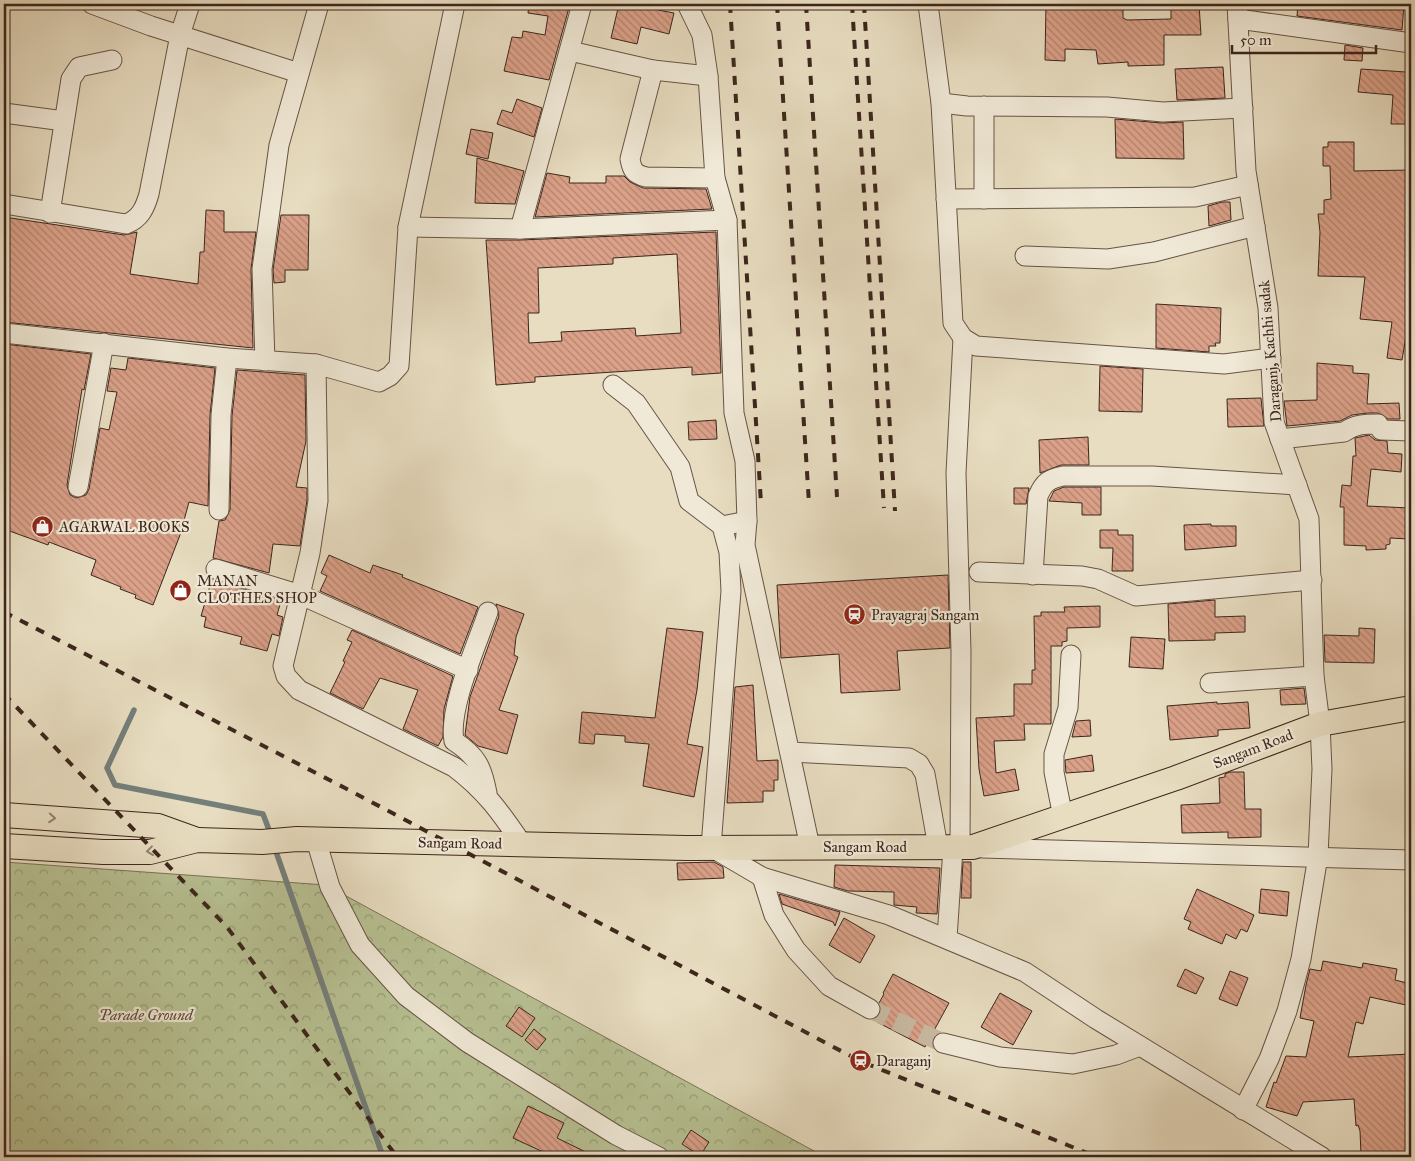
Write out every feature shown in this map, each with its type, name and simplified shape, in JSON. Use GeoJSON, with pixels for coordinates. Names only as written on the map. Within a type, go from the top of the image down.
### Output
{"type":"FeatureCollection","features":[{"type":"Feature","properties":{"kind":"main road","name":"Sangam Road"},"geometry":{"type":"LineString","coordinates":[[197,840],[262,842],[306,840],[711,848],[956,848],[1063,817],[1176,778],[1320,724],[1411,708]]}},
{"type":"Feature","properties":{"kind":"main road"},"geometry":{"type":"LineString","coordinates":[[4,815],[158,826],[197,840]]}},
{"type":"Feature","properties":{"kind":"main road"},"geometry":{"type":"LineString","coordinates":[[4,846],[103,852],[150,852],[197,840]]}},
{"type":"Feature","properties":{"kind":"street"},"geometry":{"type":"LineString","coordinates":[[92,4],[180,35],[299,73]]}},
{"type":"Feature","properties":{"kind":"street"},"geometry":{"type":"LineString","coordinates":[[4,204],[126,224],[136,221],[145,207],[149,194],[180,35],[190,4]]}},
{"type":"Feature","properties":{"kind":"street"},"geometry":{"type":"LineString","coordinates":[[265,361],[262,269],[279,145],[320,4]]}},
{"type":"Feature","properties":{"kind":"street"},"geometry":{"type":"LineString","coordinates":[[4,333],[227,358],[316,364],[379,382],[390,376],[398,366],[408,227],[455,4]]}},
{"type":"Feature","properties":{"kind":"street"},"geometry":{"type":"LineString","coordinates":[[520,229],[582,4]]}},
{"type":"Feature","properties":{"kind":"street"},"geometry":{"type":"LineString","coordinates":[[687,4],[702,35],[708,76],[715,178],[727,220],[734,413],[744,461],[747,521],[746,545],[810,847]]}},
{"type":"Feature","properties":{"kind":"street"},"geometry":{"type":"LineString","coordinates":[[928,4],[940,103],[953,323],[963,338],[976,346],[1224,364],[1271,358]]}},
{"type":"Feature","properties":{"kind":"street"},"geometry":{"type":"LineString","coordinates":[[1238,11],[1411,44]]}},
{"type":"Feature","properties":{"kind":"street","name":"Daraganj, Kachhi sadak"},"geometry":{"type":"LineString","coordinates":[[1238,11],[1248,186],[1268,308],[1274,422],[1309,519],[1314,676],[1320,724],[1322,769],[1318,856],[1301,959],[1287,1011],[1269,1059],[1243,1110]]}},
{"type":"Feature","properties":{"kind":"street"},"geometry":{"type":"LineString","coordinates":[[570,51],[653,70],[708,76]]}},
{"type":"Feature","properties":{"kind":"street"},"geometry":{"type":"LineString","coordinates":[[50,213],[71,79],[79,67],[112,60]]}},
{"type":"Feature","properties":{"kind":"street"},"geometry":{"type":"LineString","coordinates":[[653,70],[630,159],[631,168],[637,175],[646,177],[715,178]]}},
{"type":"Feature","properties":{"kind":"street"},"geometry":{"type":"LineString","coordinates":[[940,103],[984,106],[1107,107],[1163,112],[1243,108]]}},
{"type":"Feature","properties":{"kind":"street"},"geometry":{"type":"LineString","coordinates":[[984,106],[984,199]]}},
{"type":"Feature","properties":{"kind":"street"},"geometry":{"type":"LineString","coordinates":[[4,113],[64,121]]}},
{"type":"Feature","properties":{"kind":"street"},"geometry":{"type":"LineString","coordinates":[[946,199],[1195,197],[1248,186]]}},
{"type":"Feature","properties":{"kind":"street"},"geometry":{"type":"LineString","coordinates":[[408,227],[520,229],[727,220]]}},
{"type":"Feature","properties":{"kind":"street"},"geometry":{"type":"LineString","coordinates":[[1025,256],[1108,259],[1154,252],[1255,226]]}},
{"type":"Feature","properties":{"kind":"street"},"geometry":{"type":"LineString","coordinates":[[947,938],[956,848],[961,651],[956,473],[963,338]]}},
{"type":"Feature","properties":{"kind":"street"},"geometry":{"type":"LineString","coordinates":[[78,487],[104,343]]}},
{"type":"Feature","properties":{"kind":"street"},"geometry":{"type":"LineString","coordinates":[[219,510],[221,415],[227,358]]}},
{"type":"Feature","properties":{"kind":"street"},"geometry":{"type":"LineString","coordinates":[[316,364],[318,501],[301,595],[285,650],[283,666],[286,676],[299,690],[454,767],[487,795],[522,844]]}},
{"type":"Feature","properties":{"kind":"street"},"geometry":{"type":"LineString","coordinates":[[613,385],[636,403],[675,460],[680,468],[689,501],[722,526],[729,552],[731,591],[711,848],[762,877],[889,916],[947,938],[1025,972],[1140,1046],[1322,1157]]}},
{"type":"Feature","properties":{"kind":"street"},"geometry":{"type":"LineString","coordinates":[[1280,438],[1344,432],[1352,426],[1369,424],[1378,424],[1381,430],[1411,431]]}},
{"type":"Feature","properties":{"kind":"street"},"geometry":{"type":"LineString","coordinates":[[1034,574],[1038,496],[1043,484],[1050,479],[1063,476],[1152,476],[1297,485]]}},
{"type":"Feature","properties":{"kind":"street"},"geometry":{"type":"LineString","coordinates":[[722,526],[747,521]]}},
{"type":"Feature","properties":{"kind":"street"},"geometry":{"type":"LineString","coordinates":[[216,569],[301,595],[468,670]]}},
{"type":"Feature","properties":{"kind":"street"},"geometry":{"type":"LineString","coordinates":[[979,572],[1098,579],[1136,596],[1312,580]]}},
{"type":"Feature","properties":{"kind":"street"},"geometry":{"type":"LineString","coordinates":[[487,795],[479,766],[471,752],[454,741],[452,730],[468,670],[488,612]]}},
{"type":"Feature","properties":{"kind":"street"},"geometry":{"type":"LineString","coordinates":[[1063,817],[1054,772],[1054,754],[1068,708],[1071,655]]}},
{"type":"Feature","properties":{"kind":"street"},"geometry":{"type":"LineString","coordinates":[[1210,683],[1314,676]]}},
{"type":"Feature","properties":{"kind":"street"},"geometry":{"type":"LineString","coordinates":[[790,752],[909,758],[919,764],[925,774],[956,848]]}},
{"type":"Feature","properties":{"kind":"street"},"geometry":{"type":"LineString","coordinates":[[306,840],[360,945],[406,996],[467,1042],[616,1135],[659,1157]]}},
{"type":"Feature","properties":{"kind":"street"},"geometry":{"type":"LineString","coordinates":[[956,848],[1318,856],[1411,860]]}},
{"type":"Feature","properties":{"kind":"street"},"geometry":{"type":"LineString","coordinates":[[762,877],[774,915],[796,950],[830,986],[870,1009]]}},
{"type":"Feature","properties":{"kind":"street"},"geometry":{"type":"LineString","coordinates":[[943,1043],[1000,1057],[1073,1064],[1116,1055],[1140,1046]]}},
{"type":"Feature","properties":{"kind":"green space","name":"Parade Ground"},"geometry":{"type":"Polygon","coordinates":[[[4,862],[326,885],[825,1157],[4,1157],[4,862]]]}},
{"type":"Feature","properties":{"kind":"building"},"geometry":{"type":"Polygon","coordinates":[[[529,4],[570,4],[549,80],[504,71],[512,37],[522,38],[523,31],[545,35],[548,16],[528,13],[529,4]]]}},
{"type":"Feature","properties":{"kind":"building"},"geometry":{"type":"Polygon","coordinates":[[[619,4],[659,4],[658,10],[674,13],[669,34],[641,27],[637,44],[611,38],[619,4]]]}},
{"type":"Feature","properties":{"kind":"building"},"geometry":{"type":"Polygon","coordinates":[[[1046,4],[1123,4],[1123,18],[1127,20],[1171,19],[1171,4],[1199,4],[1201,35],[1164,35],[1164,65],[1128,66],[1128,62],[1098,64],[1096,50],[1065,49],[1065,61],[1045,60],[1046,4]]]}},
{"type":"Feature","properties":{"kind":"building"},"geometry":{"type":"Polygon","coordinates":[[[1298,4],[1404,4],[1402,30],[1297,16],[1298,4]]]}},
{"type":"Feature","properties":{"kind":"building"},"geometry":{"type":"Polygon","coordinates":[[[1345,45],[1363,48],[1362,61],[1344,60],[1345,45]]]}},
{"type":"Feature","properties":{"kind":"building"},"geometry":{"type":"Polygon","coordinates":[[[1223,67],[1225,98],[1177,100],[1175,69],[1223,67]]]}},
{"type":"Feature","properties":{"kind":"building"},"geometry":{"type":"Polygon","coordinates":[[[1361,69],[1406,72],[1406,84],[1411,84],[1411,124],[1391,124],[1393,95],[1358,92],[1361,69]]]}},
{"type":"Feature","properties":{"kind":"building"},"geometry":{"type":"Polygon","coordinates":[[[517,99],[542,108],[534,137],[497,124],[502,110],[512,113],[517,99]]]}},
{"type":"Feature","properties":{"kind":"building"},"geometry":{"type":"Polygon","coordinates":[[[1115,119],[1162,123],[1183,122],[1184,159],[1116,158],[1115,119]]]}},
{"type":"Feature","properties":{"kind":"building"},"geometry":{"type":"Polygon","coordinates":[[[471,129],[493,133],[488,159],[466,154],[471,129]]]}},
{"type":"Feature","properties":{"kind":"building"},"geometry":{"type":"Polygon","coordinates":[[[1328,142],[1354,142],[1354,171],[1411,170],[1411,187],[1407,187],[1408,228],[1411,229],[1411,320],[1409,337],[1406,336],[1402,360],[1387,358],[1392,322],[1360,319],[1365,277],[1318,276],[1320,232],[1318,214],[1324,214],[1324,200],[1331,199],[1330,166],[1323,166],[1323,147],[1328,147],[1328,142]]]}},
{"type":"Feature","properties":{"kind":"building"},"geometry":{"type":"Polygon","coordinates":[[[477,158],[524,171],[515,204],[475,203],[477,158]]]}},
{"type":"Feature","properties":{"kind":"building"},"geometry":{"type":"Polygon","coordinates":[[[547,173],[570,177],[569,183],[606,183],[606,176],[624,176],[630,182],[643,188],[706,189],[712,209],[535,217],[547,173]]]}},
{"type":"Feature","properties":{"kind":"building"},"geometry":{"type":"Polygon","coordinates":[[[1230,202],[1231,220],[1209,226],[1208,206],[1230,202]]]}},
{"type":"Feature","properties":{"kind":"building"},"geometry":{"type":"Polygon","coordinates":[[[206,210],[224,211],[224,232],[256,232],[251,269],[253,348],[4,322],[7,278],[4,278],[4,217],[124,235],[137,232],[130,274],[198,284],[200,252],[204,252],[206,210]]]}},
{"type":"Feature","properties":{"kind":"building"},"geometry":{"type":"Polygon","coordinates":[[[281,215],[309,215],[308,270],[285,270],[285,282],[274,283],[273,270],[281,215]]]}},
{"type":"Feature","properties":{"kind":"building"},"geometry":{"type":"Polygon","coordinates":[[[716,232],[721,373],[692,375],[692,367],[535,377],[535,382],[496,385],[486,240],[716,232]],[[677,254],[613,258],[613,264],[538,268],[539,313],[528,313],[529,343],[562,341],[561,332],[635,328],[636,336],[681,333],[677,254]]]}},
{"type":"Feature","properties":{"kind":"building"},"geometry":{"type":"Polygon","coordinates":[[[1156,304],[1221,308],[1220,343],[1215,343],[1216,346],[1209,346],[1209,352],[1156,348],[1156,304]]]}},
{"type":"Feature","properties":{"kind":"building"},"geometry":{"type":"Polygon","coordinates":[[[4,344],[91,354],[84,390],[82,389],[67,485],[70,495],[76,498],[86,495],[89,489],[100,428],[109,430],[117,392],[107,391],[111,368],[126,370],[128,358],[215,368],[210,415],[208,506],[189,502],[180,535],[153,605],[135,598],[136,595],[120,589],[121,587],[91,575],[96,560],[49,542],[48,545],[4,529],[4,344]]]}},
{"type":"Feature","properties":{"kind":"building"},"geometry":{"type":"Polygon","coordinates":[[[1317,363],[1353,366],[1353,373],[1369,374],[1367,404],[1399,403],[1400,419],[1388,419],[1378,413],[1368,413],[1352,415],[1340,421],[1287,426],[1284,401],[1317,400],[1317,363]]]}},
{"type":"Feature","properties":{"kind":"building"},"geometry":{"type":"Polygon","coordinates":[[[1100,366],[1143,369],[1142,412],[1099,411],[1100,366]]]}},
{"type":"Feature","properties":{"kind":"building"},"geometry":{"type":"Polygon","coordinates":[[[237,370],[305,375],[306,441],[296,487],[307,488],[300,546],[273,544],[269,573],[213,558],[219,521],[225,520],[230,510],[232,416],[237,370]]]}},
{"type":"Feature","properties":{"kind":"building"},"geometry":{"type":"Polygon","coordinates":[[[1261,398],[1264,426],[1228,427],[1227,399],[1261,398]]]}},
{"type":"Feature","properties":{"kind":"building"},"geometry":{"type":"Polygon","coordinates":[[[716,420],[717,439],[689,440],[688,422],[716,420]]]}},
{"type":"Feature","properties":{"kind":"building"},"geometry":{"type":"Polygon","coordinates":[[[1369,435],[1375,440],[1387,441],[1388,453],[1402,454],[1401,472],[1371,469],[1367,506],[1410,508],[1409,539],[1390,538],[1390,544],[1386,545],[1386,549],[1366,550],[1366,546],[1344,545],[1344,507],[1340,507],[1342,485],[1351,486],[1353,456],[1356,456],[1355,438],[1369,435]]]}},
{"type":"Feature","properties":{"kind":"building"},"geometry":{"type":"Polygon","coordinates":[[[1088,437],[1089,465],[1061,465],[1040,473],[1039,440],[1088,437]]]}},
{"type":"Feature","properties":{"kind":"building"},"geometry":{"type":"Polygon","coordinates":[[[1064,487],[1101,487],[1101,515],[1082,515],[1082,503],[1049,501],[1054,491],[1064,487]]]}},
{"type":"Feature","properties":{"kind":"building"},"geometry":{"type":"Polygon","coordinates":[[[1014,488],[1029,488],[1026,504],[1014,504],[1014,488]]]}},
{"type":"Feature","properties":{"kind":"building"},"geometry":{"type":"Polygon","coordinates":[[[1211,524],[1211,526],[1236,526],[1236,546],[1185,550],[1184,525],[1211,524]]]}},
{"type":"Feature","properties":{"kind":"building"},"geometry":{"type":"Polygon","coordinates":[[[1100,530],[1118,530],[1118,535],[1133,535],[1133,571],[1112,571],[1113,548],[1100,548],[1100,530]]]}},
{"type":"Feature","properties":{"kind":"building"},"geometry":{"type":"Polygon","coordinates":[[[329,555],[370,573],[373,565],[403,575],[402,577],[478,607],[460,654],[320,591],[327,576],[321,573],[329,555]]]}},
{"type":"Feature","properties":{"kind":"building"},"geometry":{"type":"Polygon","coordinates":[[[948,575],[950,648],[897,651],[900,690],[841,693],[839,654],[781,658],[777,585],[948,575]]]}},
{"type":"Feature","properties":{"kind":"building"},"geometry":{"type":"Polygon","coordinates":[[[212,579],[281,601],[277,615],[283,617],[279,636],[272,634],[267,651],[240,644],[242,637],[204,627],[206,617],[201,616],[212,579]]]}},
{"type":"Feature","properties":{"kind":"building"},"geometry":{"type":"Polygon","coordinates":[[[1215,600],[1215,617],[1245,616],[1245,632],[1215,633],[1215,640],[1169,641],[1168,604],[1215,600]]]}},
{"type":"Feature","properties":{"kind":"building"},"geometry":{"type":"Polygon","coordinates":[[[496,604],[524,614],[516,637],[514,655],[518,657],[499,710],[518,715],[507,754],[478,746],[465,735],[470,697],[499,616],[496,604]]]}},
{"type":"Feature","properties":{"kind":"building"},"geometry":{"type":"Polygon","coordinates":[[[1100,606],[1100,627],[1067,628],[1067,641],[1062,642],[1062,646],[1051,646],[1051,724],[1024,724],[1025,740],[994,741],[996,773],[1015,769],[1019,790],[984,796],[979,769],[976,718],[1014,716],[1014,684],[1032,684],[1032,670],[1035,670],[1034,616],[1041,616],[1041,612],[1065,612],[1064,607],[1100,606]]]}},
{"type":"Feature","properties":{"kind":"building"},"geometry":{"type":"Polygon","coordinates":[[[667,628],[703,632],[697,690],[687,744],[703,747],[694,797],[643,786],[649,744],[625,742],[625,736],[595,734],[594,744],[579,743],[582,712],[655,718],[667,628]]]}},
{"type":"Feature","properties":{"kind":"building"},"geometry":{"type":"Polygon","coordinates":[[[1359,628],[1375,629],[1374,663],[1325,662],[1324,635],[1359,636],[1359,628]]]}},
{"type":"Feature","properties":{"kind":"building"},"geometry":{"type":"Polygon","coordinates":[[[352,630],[453,676],[444,709],[443,737],[438,746],[403,729],[418,690],[380,678],[363,709],[330,693],[352,642],[347,640],[352,630]]]}},
{"type":"Feature","properties":{"kind":"building"},"geometry":{"type":"Polygon","coordinates":[[[1131,637],[1165,639],[1163,669],[1129,667],[1131,637]]]}},
{"type":"Feature","properties":{"kind":"building"},"geometry":{"type":"Polygon","coordinates":[[[753,685],[757,761],[778,760],[778,780],[774,780],[774,791],[763,791],[763,802],[727,803],[735,687],[753,685]]]}},
{"type":"Feature","properties":{"kind":"building"},"geometry":{"type":"Polygon","coordinates":[[[1304,688],[1306,704],[1281,705],[1280,690],[1304,688]]]}},
{"type":"Feature","properties":{"kind":"building"},"geometry":{"type":"Polygon","coordinates":[[[1217,702],[1217,704],[1248,702],[1250,728],[1218,730],[1218,736],[1170,740],[1167,706],[1217,702]]]}},
{"type":"Feature","properties":{"kind":"building"},"geometry":{"type":"Polygon","coordinates":[[[1090,720],[1091,736],[1072,737],[1076,721],[1090,720]]]}},
{"type":"Feature","properties":{"kind":"building"},"geometry":{"type":"Polygon","coordinates":[[[1092,755],[1094,771],[1066,773],[1065,760],[1092,755]]]}},
{"type":"Feature","properties":{"kind":"building"},"geometry":{"type":"Polygon","coordinates":[[[1244,772],[1245,809],[1261,809],[1261,837],[1228,838],[1228,832],[1182,833],[1181,805],[1220,803],[1219,778],[1225,777],[1225,774],[1244,772]]]}},
{"type":"Feature","properties":{"kind":"building"},"geometry":{"type":"Polygon","coordinates":[[[714,862],[723,867],[724,878],[678,880],[677,863],[714,862]]]}},
{"type":"Feature","properties":{"kind":"building"},"geometry":{"type":"Polygon","coordinates":[[[963,862],[971,862],[971,898],[961,898],[963,862]]]}},
{"type":"Feature","properties":{"kind":"building"},"geometry":{"type":"Polygon","coordinates":[[[835,865],[940,868],[937,914],[916,913],[917,907],[894,905],[894,892],[848,891],[834,887],[835,865]]]}},
{"type":"Feature","properties":{"kind":"building"},"geometry":{"type":"Polygon","coordinates":[[[1197,889],[1254,915],[1247,932],[1241,929],[1236,939],[1226,934],[1222,944],[1188,929],[1191,922],[1184,919],[1197,889]]]}},
{"type":"Feature","properties":{"kind":"building"},"geometry":{"type":"Polygon","coordinates":[[[1261,889],[1289,892],[1287,916],[1259,913],[1261,889]]]}},
{"type":"Feature","properties":{"kind":"building"},"geometry":{"type":"Polygon","coordinates":[[[779,894],[840,912],[835,926],[833,922],[782,904],[779,894]]]}},
{"type":"Feature","properties":{"kind":"building"},"geometry":{"type":"Polygon","coordinates":[[[844,918],[875,936],[860,963],[829,945],[844,918]]]}},
{"type":"Feature","properties":{"kind":"building"},"geometry":{"type":"Polygon","coordinates":[[[1323,961],[1362,968],[1363,963],[1397,969],[1395,980],[1411,984],[1406,1005],[1370,997],[1363,1024],[1356,1022],[1348,1057],[1411,1054],[1411,1154],[1374,1156],[1374,1154],[1361,1154],[1360,1131],[1358,1125],[1356,1126],[1354,1099],[1303,1102],[1297,1116],[1266,1107],[1274,1082],[1276,1083],[1286,1056],[1306,1057],[1314,1021],[1300,1018],[1310,969],[1321,971],[1323,961]]]}},
{"type":"Feature","properties":{"kind":"building"},"geometry":{"type":"Polygon","coordinates":[[[1185,969],[1204,978],[1196,994],[1177,986],[1185,969]]]}},
{"type":"Feature","properties":{"kind":"building"},"geometry":{"type":"Polygon","coordinates":[[[1230,971],[1248,978],[1237,1006],[1219,999],[1230,971]]]}},
{"type":"Feature","properties":{"kind":"building"},"geometry":{"type":"Polygon","coordinates":[[[893,974],[949,1003],[925,1047],[877,1022],[880,1015],[879,1003],[893,974]]]}},
{"type":"Feature","properties":{"kind":"building"},"geometry":{"type":"Polygon","coordinates":[[[1000,993],[1032,1011],[1013,1045],[981,1027],[1000,993]]]}},
{"type":"Feature","properties":{"kind":"building"},"geometry":{"type":"Polygon","coordinates":[[[519,1007],[535,1018],[522,1037],[506,1026],[519,1007]]]}},
{"type":"Feature","properties":{"kind":"building"},"geometry":{"type":"Polygon","coordinates":[[[534,1029],[546,1039],[537,1050],[525,1040],[534,1029]]]}},
{"type":"Feature","properties":{"kind":"building"},"geometry":{"type":"Polygon","coordinates":[[[528,1106],[564,1123],[557,1138],[596,1157],[554,1157],[513,1138],[528,1106]]]}},
{"type":"Feature","properties":{"kind":"building"},"geometry":{"type":"Polygon","coordinates":[[[691,1130],[709,1142],[700,1156],[682,1144],[691,1130]]]}},
{"type":"Feature","properties":{"kind":"waterway"},"geometry":{"type":"LineString","coordinates":[[134,710],[107,768],[115,785],[263,814],[271,835]]}},
{"type":"Feature","properties":{"kind":"waterway"},"geometry":{"type":"LineString","coordinates":[[274,846],[383,1157]]}},
{"type":"Feature","properties":{"kind":"tunnel"},"geometry":{"type":"LineString","coordinates":[[870,1009],[943,1043]]}},
{"type":"Feature","properties":{"kind":"railway"},"geometry":{"type":"LineString","coordinates":[[730,4],[761,503]]}},
{"type":"Feature","properties":{"kind":"railway"},"geometry":{"type":"LineString","coordinates":[[777,4],[809,503]]}},
{"type":"Feature","properties":{"kind":"railway"},"geometry":{"type":"LineString","coordinates":[[806,4],[837,497]]}},
{"type":"Feature","properties":{"kind":"railway"},"geometry":{"type":"LineString","coordinates":[[852,4],[884,508]]}},
{"type":"Feature","properties":{"kind":"railway"},"geometry":{"type":"LineString","coordinates":[[864,4],[895,511]]}},
{"type":"Feature","properties":{"kind":"railway"},"geometry":{"type":"LineString","coordinates":[[4,612],[345,788],[860,1061],[1097,1157]]}},
{"type":"Feature","properties":{"kind":"railway"},"geometry":{"type":"LineString","coordinates":[[4,694],[227,927],[397,1157]]}},
{"type":"Feature","properties":{"kind":"place","name":"AGARWAL BOOKS"},"geometry":{"type":"Point","coordinates":[43,527]}},
{"type":"Feature","properties":{"kind":"place","name":"MANAN CLOTHES SHOP"},"geometry":{"type":"Point","coordinates":[181,590]}},
{"type":"Feature","properties":{"kind":"place","name":"Prayagraj Sangam"},"geometry":{"type":"Point","coordinates":[855,615]}},
{"type":"Feature","properties":{"kind":"place","name":"Daraganj"},"geometry":{"type":"Point","coordinates":[860,1061]}}]}
